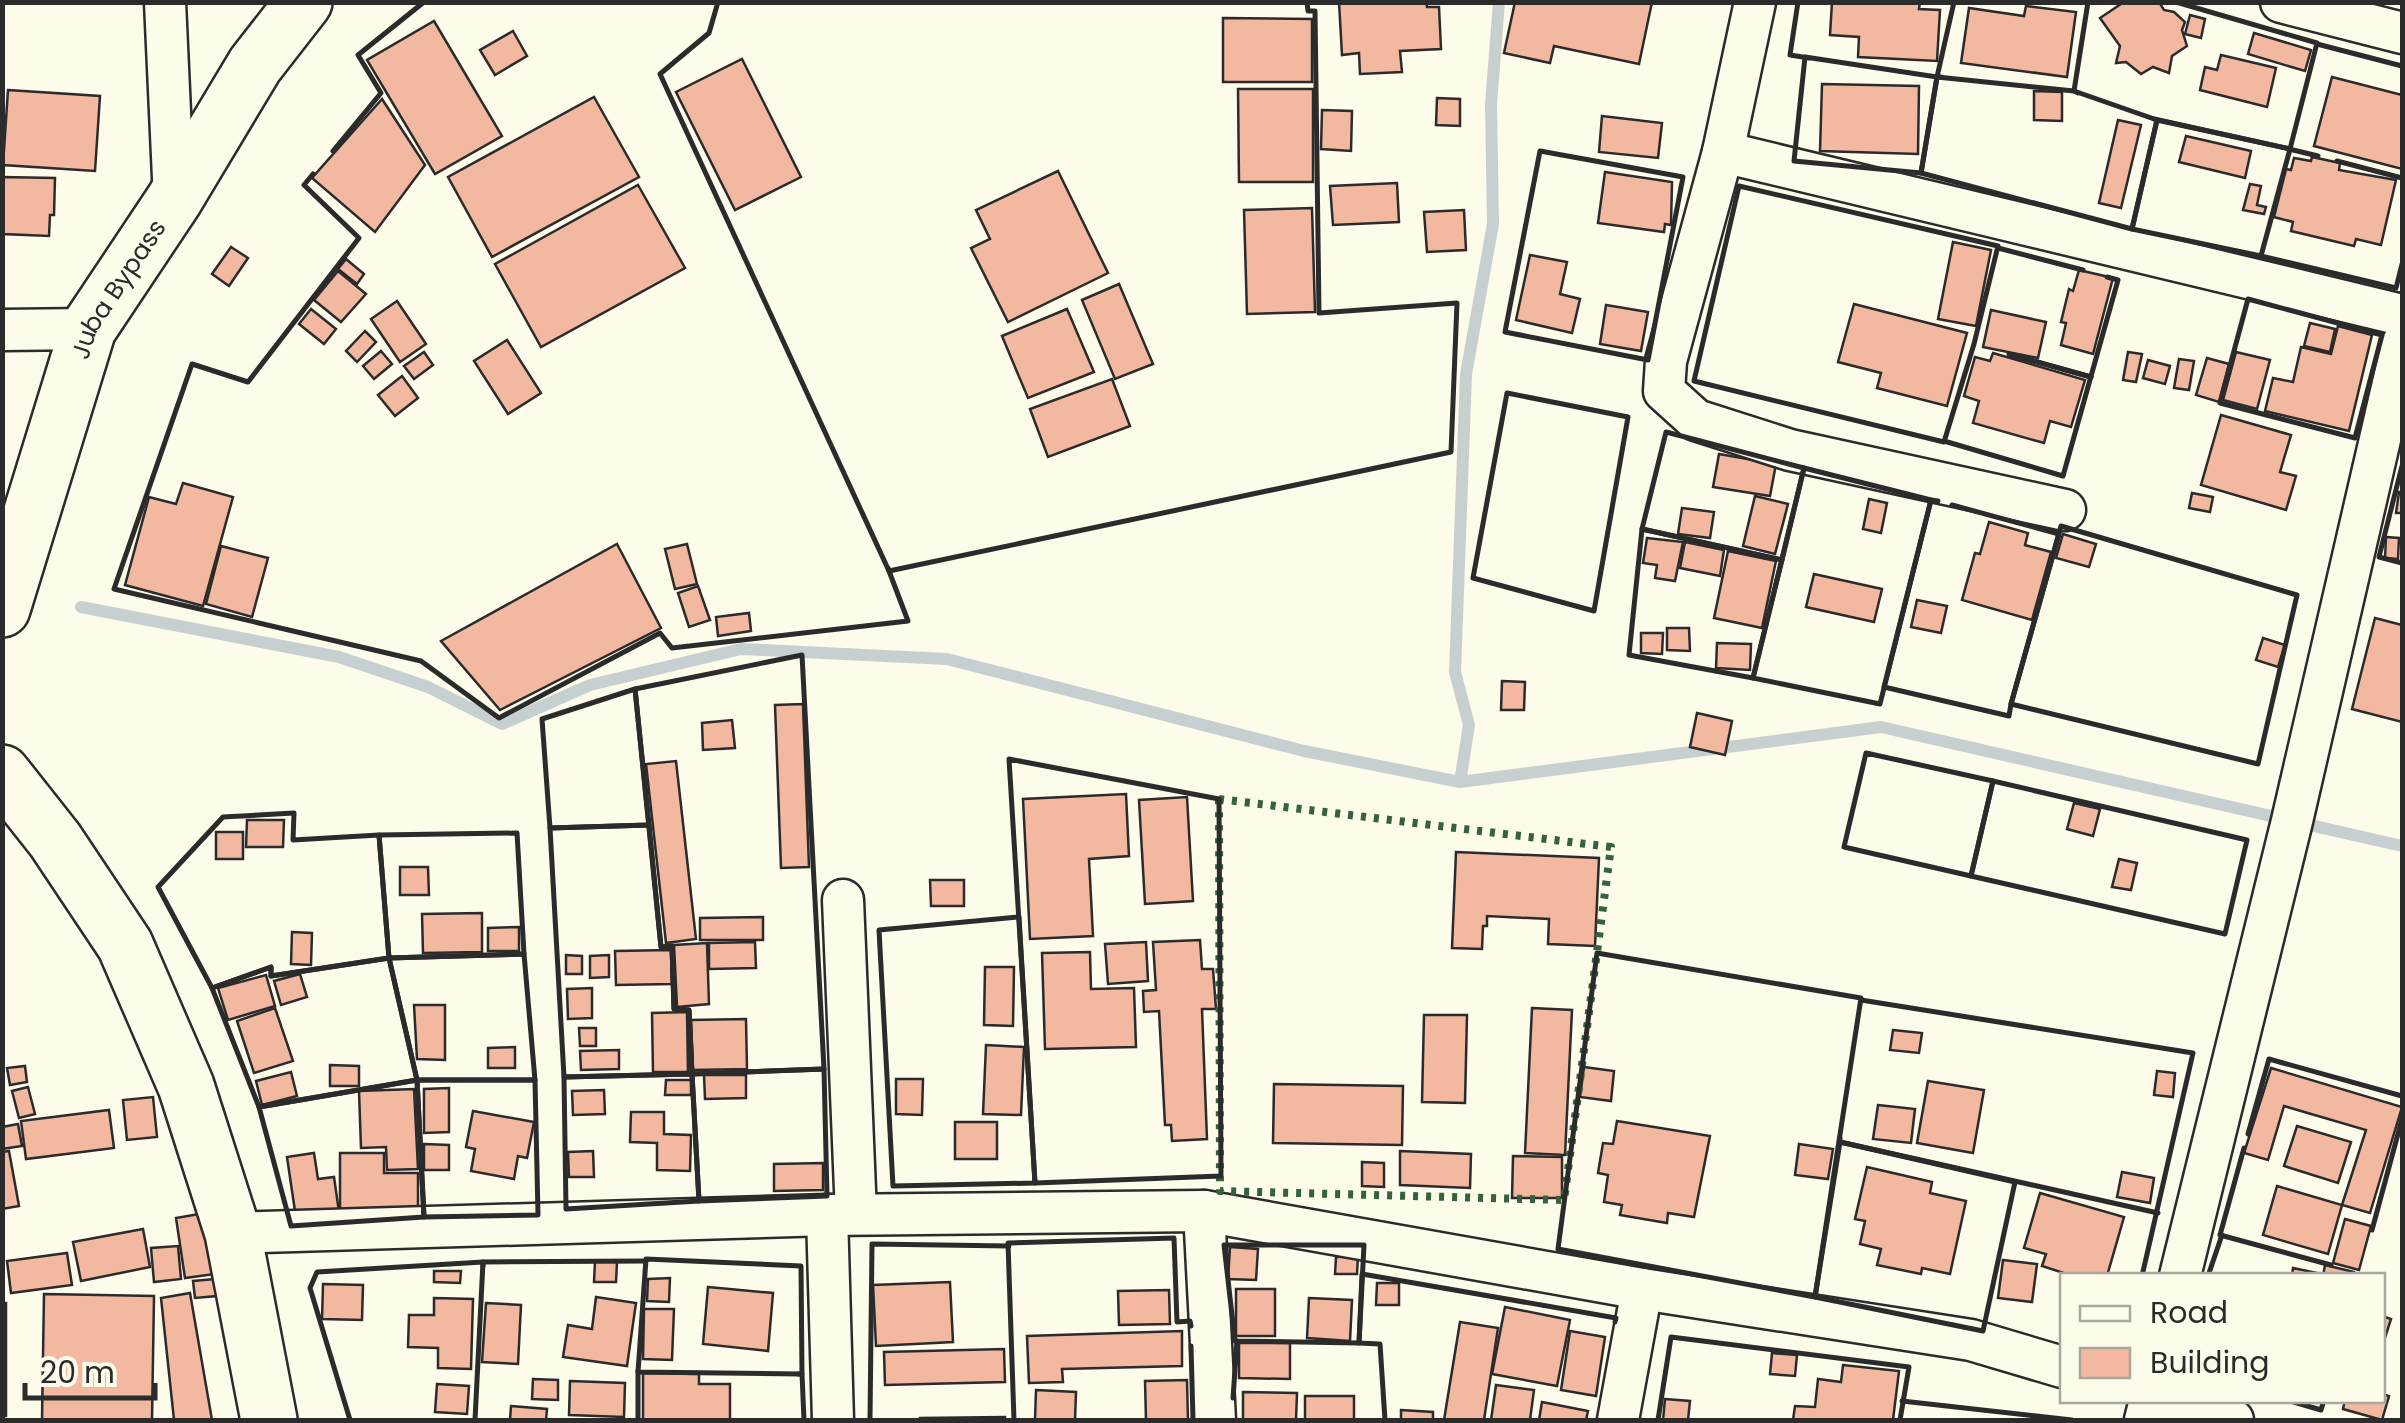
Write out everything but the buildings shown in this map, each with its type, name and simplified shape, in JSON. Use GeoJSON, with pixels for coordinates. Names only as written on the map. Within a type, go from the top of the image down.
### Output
{"type":"FeatureCollection","features":[{"type":"Feature","properties":{"kind":"street"},"geometry":{"type":"LineString","coordinates":[[165,2],[174,200]]}},
{"type":"Feature","properties":{"kind":"street","name":"Juba Bypass"},"geometry":{"type":"LineString","coordinates":[[2,609],[88,330],[174,200],[254,65],[304,2]]}},
{"type":"Feature","properties":{"kind":"street"},"geometry":{"type":"LineString","coordinates":[[1756,2],[1722,152],[1666,362],[1664,391],[1696,420],[1790,450],[2065,510]]}},
{"type":"Feature","properties":{"kind":"street"},"geometry":{"type":"LineString","coordinates":[[2281,2],[2402,33]]}},
{"type":"Feature","properties":{"kind":"street"},"geometry":{"type":"LineString","coordinates":[[1722,152],[2402,315]]}},
{"type":"Feature","properties":{"kind":"street"},"geometry":{"type":"LineString","coordinates":[[2,330],[88,330]]}},
{"type":"Feature","properties":{"kind":"street"},"geometry":{"type":"LineString","coordinates":[[2181,1273],[2292,821],[2402,344]]}},
{"type":"Feature","properties":{"kind":"street"},"geometry":{"type":"LineString","coordinates":[[2,774],[55,840],[125,945],[186,1086],[234,1232],[269,1420]]}},
{"type":"Feature","properties":{"kind":"street"},"geometry":{"type":"LineString","coordinates":[[833,1420],[842,1214],[844,900]]}},
{"type":"Feature","properties":{"kind":"street"},"geometry":{"type":"LineString","coordinates":[[234,1232],[842,1214],[1204,1211],[1642,1289],[1971,1340],[2060,1366]]}},
{"type":"Feature","properties":{"kind":"street"},"geometry":{"type":"LineString","coordinates":[[1204,1211],[1215,1420]]}},
{"type":"Feature","properties":{"kind":"street"},"geometry":{"type":"LineString","coordinates":[[1618,1420],[1642,1289]]}},
{"type":"Feature","properties":{"kind":"street"},"geometry":{"type":"LineString","coordinates":[[2183,1403],[2233,1420]]}},
{"type":"Feature","properties":{"kind":"waterway"},"geometry":{"type":"LineString","coordinates":[[1460,782],[1469,725],[1455,672],[1466,374],[1493,224],[1491,104],[1499,2]]}},
{"type":"Feature","properties":{"kind":"waterway"},"geometry":{"type":"LineString","coordinates":[[81,607],[339,657],[428,687],[502,724],[590,685],[741,649],[947,659],[1304,751],[1460,782],[1881,727],[2402,846]]}},
{"type":"Feature","properties":{"kind":"hedge"},"geometry":{"type":"LineString","coordinates":[[1219,799],[1611,847],[1564,1200],[1220,1191],[1219,799]]}},
{"type":"Feature","properties":{"kind":"wall"},"geometry":{"type":"LineString","coordinates":[[333,151],[381,93],[358,55],[424,2]]}},
{"type":"Feature","properties":{"kind":"wall"},"geometry":{"type":"LineString","coordinates":[[313,174],[304,185],[359,238],[248,382],[192,364],[114,589],[421,661],[499,718],[660,633],[672,648],[908,621],[889,571],[660,74],[709,33],[718,2]]}},
{"type":"Feature","properties":{"kind":"wall"},"geometry":{"type":"LineString","coordinates":[[888,568],[889,571],[1451,452],[1457,303],[1319,313],[1315,11],[1308,11],[1307,2]]}},
{"type":"Feature","properties":{"kind":"wall"},"geometry":{"type":"LineString","coordinates":[[1798,2],[1790,55],[1809,58]]}},
{"type":"Feature","properties":{"kind":"wall"},"geometry":{"type":"LineString","coordinates":[[1941,77],[1937,77],[1954,2]]}},
{"type":"Feature","properties":{"kind":"wall"},"geometry":{"type":"LineString","coordinates":[[2078,93],[2074,91],[2088,2]]}},
{"type":"Feature","properties":{"kind":"wall"},"geometry":{"type":"LineString","coordinates":[[2154,119],[2290,149],[2317,43],[2176,2]]}},
{"type":"Feature","properties":{"kind":"wall"},"geometry":{"type":"LineString","coordinates":[[2317,44],[2402,66]]}},
{"type":"Feature","properties":{"kind":"wall"},"geometry":{"type":"LineString","coordinates":[[1805,57],[1937,77],[1921,173],[1794,161],[1805,57]]}},
{"type":"Feature","properties":{"kind":"wall"},"geometry":{"type":"LineString","coordinates":[[1937,77],[2074,91],[2157,120],[2132,229],[1921,173],[1937,77]]}},
{"type":"Feature","properties":{"kind":"wall"},"geometry":{"type":"LineString","coordinates":[[2157,120],[2290,149],[2261,256],[2132,229],[2157,120]]}},
{"type":"Feature","properties":{"kind":"wall"},"geometry":{"type":"LineString","coordinates":[[2289,149],[2318,156]]}},
{"type":"Feature","properties":{"kind":"wall"},"geometry":{"type":"LineString","coordinates":[[1540,151],[1683,177],[1648,360],[1505,332],[1540,151]]}},
{"type":"Feature","properties":{"kind":"wall"},"geometry":{"type":"LineString","coordinates":[[2337,161],[2402,178]]}},
{"type":"Feature","properties":{"kind":"wall"},"geometry":{"type":"LineString","coordinates":[[1739,186],[1998,246],[1944,442],[1694,381],[1739,186]]}},
{"type":"Feature","properties":{"kind":"wall"},"geometry":{"type":"LineString","coordinates":[[1998,248],[2083,270]]}},
{"type":"Feature","properties":{"kind":"wall"},"geometry":{"type":"LineString","coordinates":[[2261,256],[2396,288],[2402,264]]}},
{"type":"Feature","properties":{"kind":"wall"},"geometry":{"type":"LineString","coordinates":[[1944,441],[2063,476],[2118,280],[2107,277]]}},
{"type":"Feature","properties":{"kind":"wall"},"geometry":{"type":"LineString","coordinates":[[2248,299],[2382,335],[2355,438],[2220,403],[2248,299]]}},
{"type":"Feature","properties":{"kind":"wall"},"geometry":{"type":"LineString","coordinates":[[2009,354],[2091,377]]}},
{"type":"Feature","properties":{"kind":"wall"},"geometry":{"type":"LineString","coordinates":[[2011,355],[2091,377]]}},
{"type":"Feature","properties":{"kind":"wall"},"geometry":{"type":"LineString","coordinates":[[1507,393],[1628,417],[1594,611],[1473,578],[1507,393]]}},
{"type":"Feature","properties":{"kind":"wall"},"geometry":{"type":"LineString","coordinates":[[1666,432],[1804,468],[1782,560],[1642,529],[1666,432]]}},
{"type":"Feature","properties":{"kind":"wall"},"geometry":{"type":"LineString","coordinates":[[2402,466],[2379,557],[2402,563]]}},
{"type":"Feature","properties":{"kind":"wall"},"geometry":{"type":"LineString","coordinates":[[1804,468],[1931,500],[1880,704],[1753,678],[1804,468]]}},
{"type":"Feature","properties":{"kind":"wall"},"geometry":{"type":"LineString","coordinates":[[1938,501],[1931,500],[1884,687],[2009,716],[2011,704],[2061,526],[2297,595],[2258,764],[2011,704]]}},
{"type":"Feature","properties":{"kind":"wall"},"geometry":{"type":"LineString","coordinates":[[1952,505],[2059,534],[2011,704]]}},
{"type":"Feature","properties":{"kind":"wall"},"geometry":{"type":"LineString","coordinates":[[1642,529],[1782,560],[1753,678],[1629,655],[1642,529]]}},
{"type":"Feature","properties":{"kind":"wall"},"geometry":{"type":"LineString","coordinates":[[802,655],[824,1069],[692,1074],[689,1010],[674,1009],[672,946],[661,947],[635,689],[802,655]]}},
{"type":"Feature","properties":{"kind":"wall"},"geometry":{"type":"LineString","coordinates":[[635,689],[649,825],[550,828],[542,719],[635,689]]}},
{"type":"Feature","properties":{"kind":"wall"},"geometry":{"type":"LineString","coordinates":[[1866,753],[1993,781],[1971,876],[1844,847],[1866,753]]}},
{"type":"Feature","properties":{"kind":"wall"},"geometry":{"type":"LineString","coordinates":[[1009,759],[1219,799],[1221,1176],[1035,1183],[1009,759]]}},
{"type":"Feature","properties":{"kind":"wall"},"geometry":{"type":"LineString","coordinates":[[1993,781],[2247,840],[2225,934],[1971,876],[1993,781]]}},
{"type":"Feature","properties":{"kind":"wall"},"geometry":{"type":"LineString","coordinates":[[294,813],[293,840],[379,835],[389,958],[271,976],[271,967],[212,988],[158,887],[223,817],[294,813]]}},
{"type":"Feature","properties":{"kind":"wall"},"geometry":{"type":"LineString","coordinates":[[649,825],[661,947],[672,946],[674,1009],[689,1010],[692,1074],[564,1077],[550,828],[649,825]]}},
{"type":"Feature","properties":{"kind":"wall"},"geometry":{"type":"LineString","coordinates":[[389,958],[379,835],[517,833],[524,954],[389,958],[271,976],[271,967],[212,988],[259,1107],[417,1080],[389,958]]}},
{"type":"Feature","properties":{"kind":"wall"},"geometry":{"type":"LineString","coordinates":[[1019,917],[1035,1183],[893,1186],[879,930],[1019,917]]}},
{"type":"Feature","properties":{"kind":"wall"},"geometry":{"type":"LineString","coordinates":[[1597,953],[1861,998],[1815,1297],[1558,1249],[1597,953]]}},
{"type":"Feature","properties":{"kind":"wall"},"geometry":{"type":"LineString","coordinates":[[524,954],[535,1080],[417,1080],[389,958],[524,954]]}},
{"type":"Feature","properties":{"kind":"wall"},"geometry":{"type":"LineString","coordinates":[[1861,1000],[2193,1053],[2143,1273]]}},
{"type":"Feature","properties":{"kind":"wall"},"geometry":{"type":"LineString","coordinates":[[2248,1134],[2269,1059],[2402,1096]]}},
{"type":"Feature","properties":{"kind":"wall"},"geometry":{"type":"LineString","coordinates":[[824,1069],[827,1196],[699,1201],[692,1074],[824,1069]]}},
{"type":"Feature","properties":{"kind":"wall"},"geometry":{"type":"LineString","coordinates":[[692,1074],[699,1201],[566,1209],[564,1077],[692,1074]]}},
{"type":"Feature","properties":{"kind":"wall"},"geometry":{"type":"LineString","coordinates":[[417,1080],[424,1217],[291,1226],[259,1107],[417,1080]]}},
{"type":"Feature","properties":{"kind":"wall"},"geometry":{"type":"LineString","coordinates":[[417,1080],[535,1080],[538,1215],[424,1217],[417,1080]]}},
{"type":"Feature","properties":{"kind":"wall"},"geometry":{"type":"LineString","coordinates":[[2372,1230],[2402,1119]]}},
{"type":"Feature","properties":{"kind":"wall"},"geometry":{"type":"LineString","coordinates":[[1840,1138],[1840,1142],[2158,1213]]}},
{"type":"Feature","properties":{"kind":"wall"},"geometry":{"type":"LineString","coordinates":[[1840,1142],[2015,1182],[1983,1331],[1815,1297],[1840,1142]]}},
{"type":"Feature","properties":{"kind":"wall"},"geometry":{"type":"LineString","coordinates":[[2244,1148],[2220,1235],[2331,1265]]}},
{"type":"Feature","properties":{"kind":"wall"},"geometry":{"type":"LineString","coordinates":[[2209,1273],[2222,1235]]}},
{"type":"Feature","properties":{"kind":"wall"},"geometry":{"type":"LineString","coordinates":[[1014,1420],[1008,1243],[1174,1238],[1177,1322],[1190,1321],[1191,1326]]}},
{"type":"Feature","properties":{"kind":"wall"},"geometry":{"type":"LineString","coordinates":[[870,1420],[872,1244],[1009,1246]]}},
{"type":"Feature","properties":{"kind":"wall"},"geometry":{"type":"LineString","coordinates":[[1224,1245],[1364,1245],[1359,1343],[1235,1341],[1224,1245]]}},
{"type":"Feature","properties":{"kind":"wall"},"geometry":{"type":"LineString","coordinates":[[646,1259],[801,1266],[802,1374],[638,1372],[646,1259]]}},
{"type":"Feature","properties":{"kind":"wall"},"geometry":{"type":"LineString","coordinates":[[475,1420],[483,1262],[646,1261]]}},
{"type":"Feature","properties":{"kind":"wall"},"geometry":{"type":"LineString","coordinates":[[350,1420],[310,1288],[317,1272],[483,1262],[483,1266]]}},
{"type":"Feature","properties":{"kind":"wall"},"geometry":{"type":"LineString","coordinates":[[1385,1420],[1380,1344],[1359,1343],[1362,1274],[1616,1318],[1615,1322]]}},
{"type":"Feature","properties":{"kind":"wall"},"geometry":{"type":"LineString","coordinates":[[1658,1420],[1671,1337],[1909,1367],[1900,1420]]}},
{"type":"Feature","properties":{"kind":"wall"},"geometry":{"type":"LineString","coordinates":[[1233,1398],[1237,1341]]}},
{"type":"Feature","properties":{"kind":"wall"},"geometry":{"type":"LineString","coordinates":[[1191,1346],[1193,1420]]}},
{"type":"Feature","properties":{"kind":"wall"},"geometry":{"type":"LineString","coordinates":[[638,1371],[638,1420]]}},
{"type":"Feature","properties":{"kind":"wall"},"geometry":{"type":"LineString","coordinates":[[798,1374],[802,1374],[804,1420]]}},
{"type":"Feature","properties":{"kind":"wall"},"geometry":{"type":"LineString","coordinates":[[1902,1401],[2072,1420]]}},
{"type":"Feature","properties":{"kind":"wall"},"geometry":{"type":"LineString","coordinates":[[2297,1403],[2321,1410],[2323,1403]]}}]}
